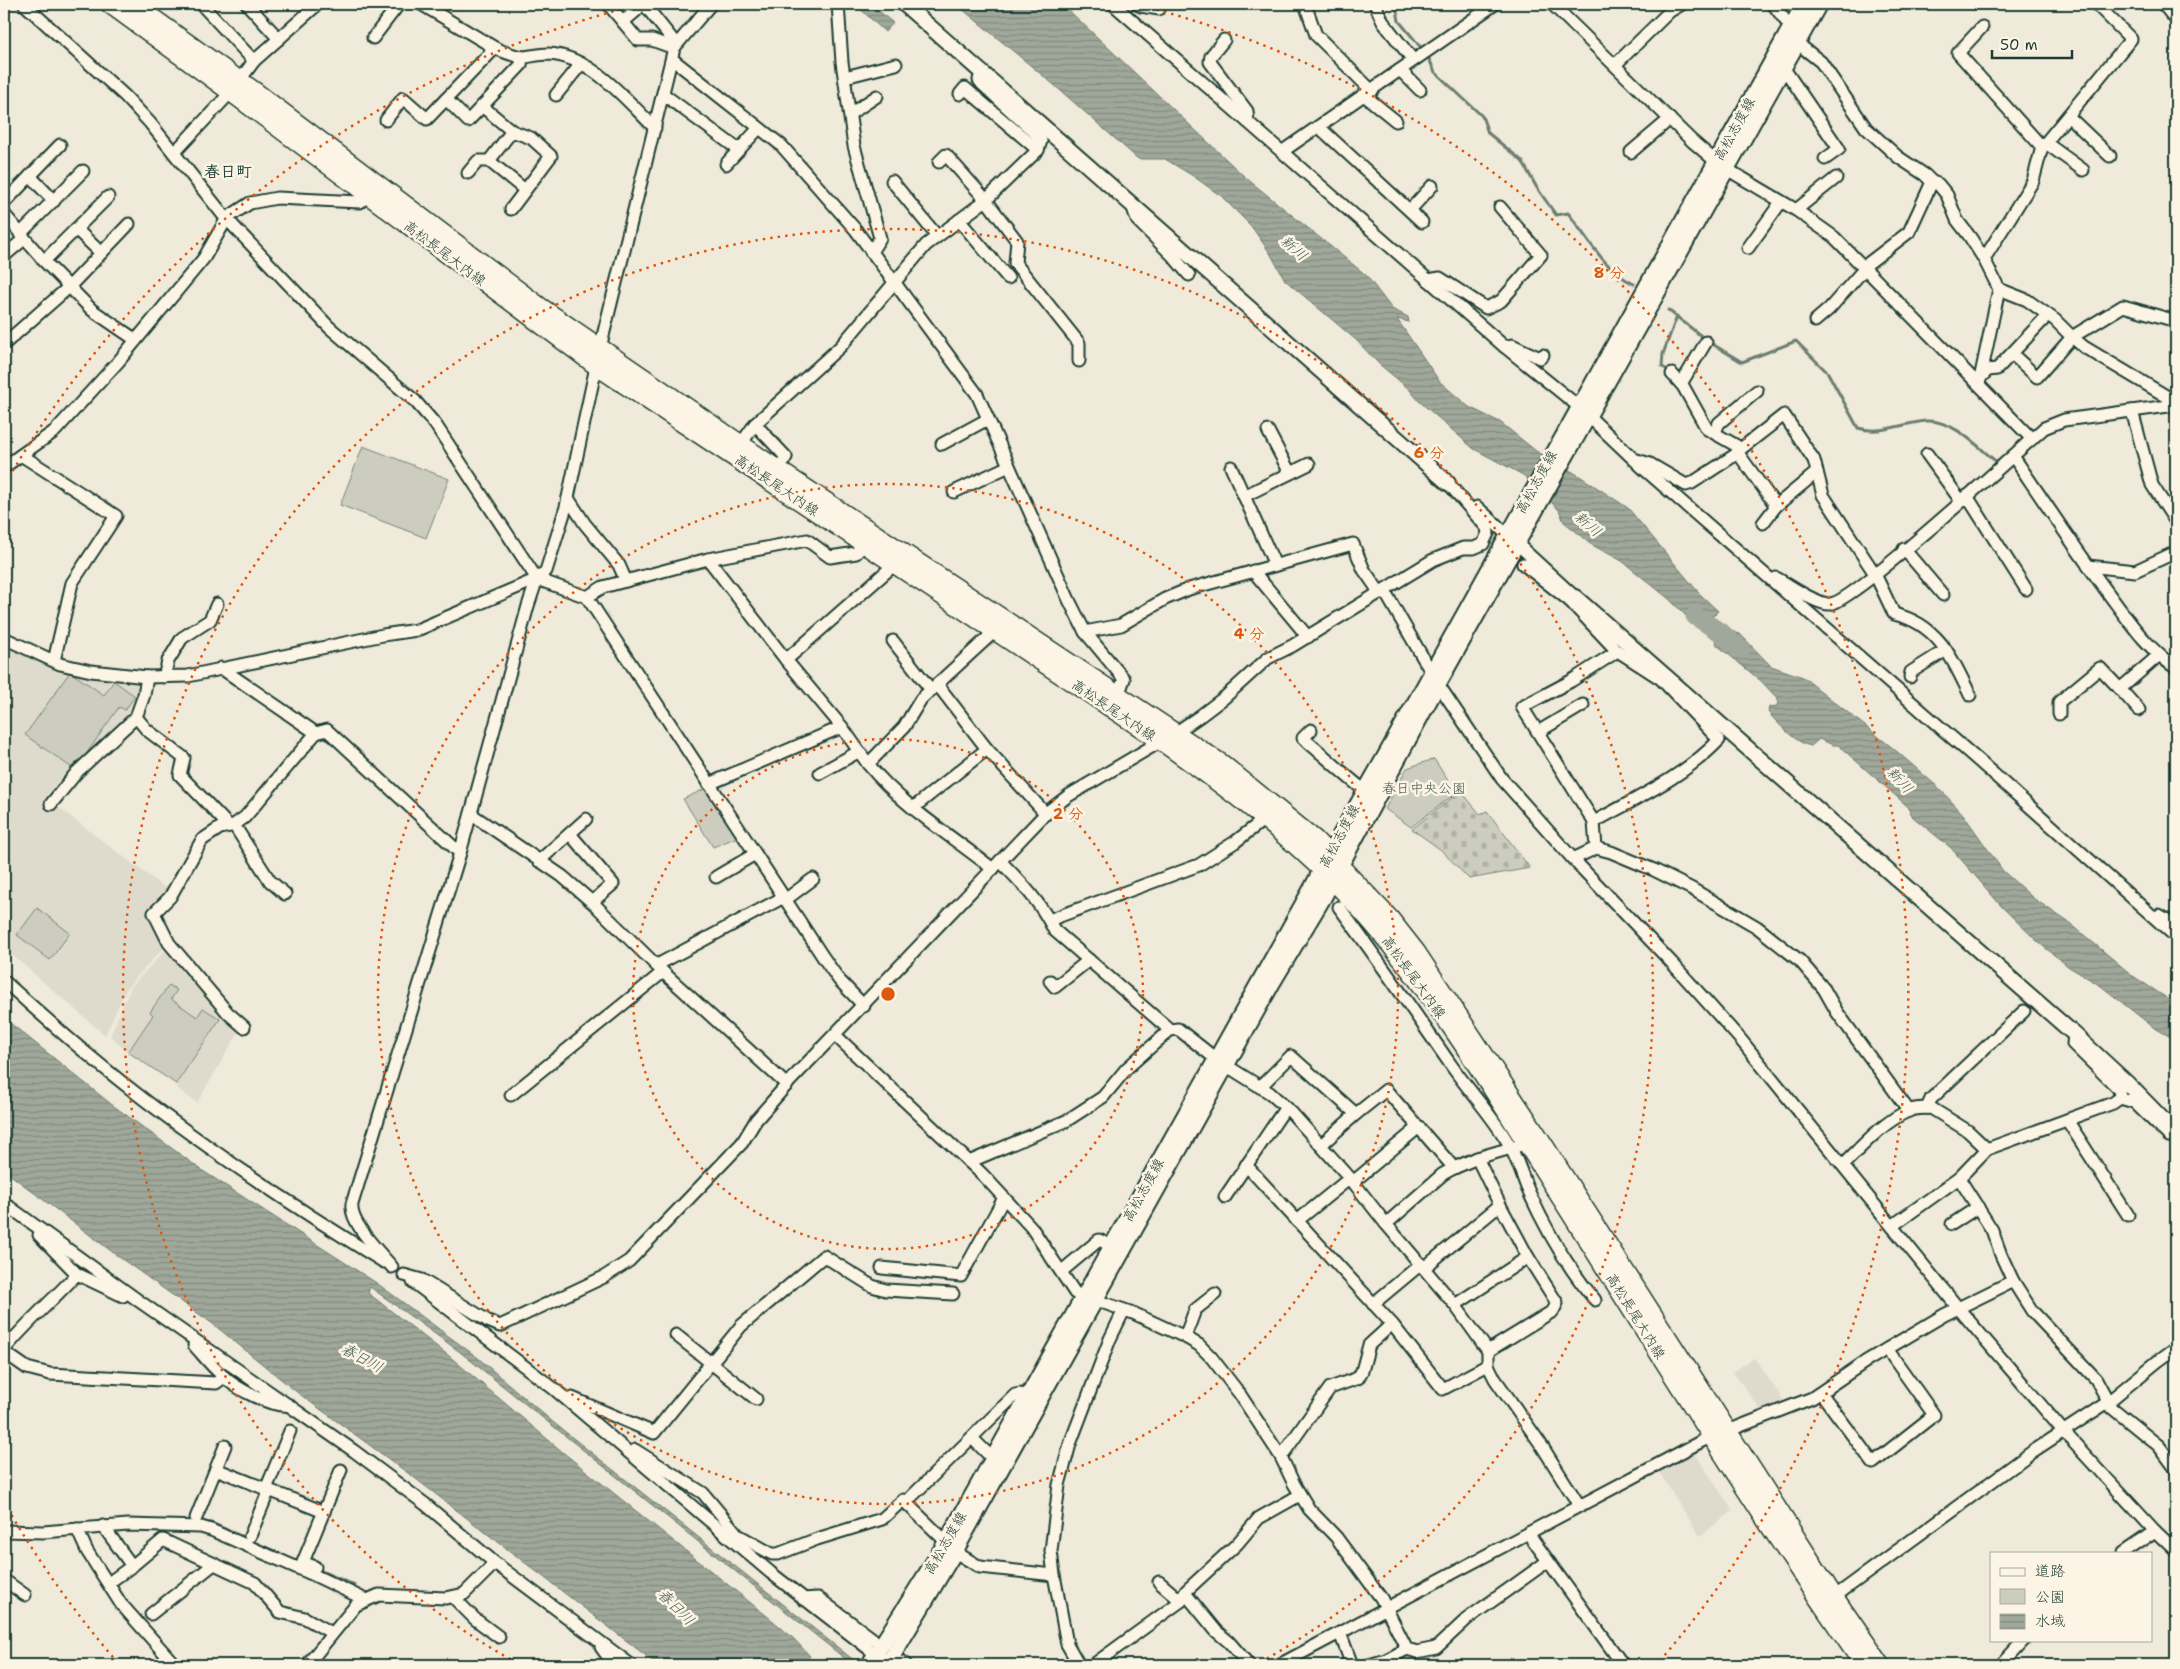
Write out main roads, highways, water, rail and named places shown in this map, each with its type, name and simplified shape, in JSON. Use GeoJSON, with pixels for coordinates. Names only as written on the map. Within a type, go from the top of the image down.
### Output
{"type":"FeatureCollection","features":[{"type":"Feature","properties":{"kind":"main road","name":"高松長尾大内線"},"geometry":{"type":"LineString","coordinates":[[110,4],[236,86],[540,307],[778,470],[1118,696],[1266,818],[1331,867],[1390,919],[1416,952],[1525,1142],[1720,1433],[1881,1665]]}},
{"type":"Feature","properties":{"kind":"main road","name":"高松長尾大内線"},"geometry":{"type":"LineString","coordinates":[[134,4],[368,195],[597,366],[995,631],[1258,791],[1304,830],[1331,867]]}},
{"type":"Feature","properties":{"kind":"main road","name":"高松志度線"},"geometry":{"type":"LineString","coordinates":[[880,1663],[951,1546],[1331,867],[1434,678],[1721,165],[1804,4]]}},
{"type":"Feature","properties":{"kind":"main road","name":"高松志度線"},"geometry":{"type":"LineString","coordinates":[[1721,165],[1783,67],[1819,4]]}},
{"type":"Feature","properties":{"kind":"main road","name":"高松志度線"},"geometry":{"type":"LineString","coordinates":[[1331,867],[1364,790],[1434,678]]}},
{"type":"Feature","properties":{"kind":"main road","name":"高松志度線"},"geometry":{"type":"LineString","coordinates":[[951,1546],[994,1456],[1027,1398],[1090,1298],[1112,1246],[1222,1062]]}},
{"type":"Feature","properties":{"kind":"main road","name":"高松長尾大内線"},"geometry":{"type":"LineString","coordinates":[[1720,1433],[1822,1605],[1864,1665]]}},
{"type":"Feature","properties":{"kind":"water"},"geometry":{"type":"Polygon","coordinates":[[[855,4],[871,4],[893,23],[885,32],[855,4]]]}},
{"type":"Feature","properties":{"kind":"water"},"geometry":{"type":"Polygon","coordinates":[[[956,4],[1062,4],[1246,178],[1366,275],[1392,309],[1408,317],[1409,322],[1397,319],[1440,382],[1469,407],[1500,422],[1536,451],[1578,475],[1628,508],[1700,594],[1718,611],[1710,619],[1718,627],[1712,633],[1704,626],[1700,630],[1669,599],[1622,561],[1594,546],[1564,522],[1559,510],[1523,475],[1474,449],[1419,401],[1409,389],[1379,364],[1356,340],[1285,280],[1270,253],[1251,226],[1221,196],[1165,159],[1138,159],[1053,84],[956,4]]]}},
{"type":"Feature","properties":{"kind":"water"},"geometry":{"type":"Polygon","coordinates":[[[1727,630],[1740,634],[1771,666],[1803,677],[1894,749],[1939,788],[1963,814],[2003,871],[2033,898],[2071,924],[2133,976],[2176,1004],[2176,1040],[2153,1027],[2101,986],[2069,967],[2038,942],[2003,908],[1951,848],[1913,817],[1906,805],[1838,745],[1833,745],[1819,739],[1811,746],[1800,741],[1777,722],[1768,712],[1769,707],[1777,706],[1778,699],[1761,681],[1717,645],[1716,641],[1727,630]]]}},
{"type":"Feature","properties":{"kind":"water","name":"春日川"},"geometry":{"type":"Polygon","coordinates":[[[4,1018],[111,1104],[203,1171],[378,1284],[477,1357],[554,1423],[860,1665],[853,1665],[460,1352],[370,1287],[368,1293],[449,1356],[565,1454],[772,1620],[810,1656],[803,1665],[658,1665],[416,1479],[298,1393],[213,1324],[119,1257],[4,1170],[4,1018]]]}},
{"type":"Feature","properties":{"kind":"waterway"},"geometry":{"type":"LineString","coordinates":[[1396,4],[1399,21],[1423,50]]}},
{"type":"Feature","properties":{"kind":"waterway"},"geometry":{"type":"LineString","coordinates":[[1429,59],[1435,72],[1482,116],[1488,133],[1522,161],[1537,188],[1556,215],[1568,213],[1605,262],[1614,271],[1634,284]]}},
{"type":"Feature","properties":{"kind":"waterway"},"geometry":{"type":"LineString","coordinates":[[1668,310],[1709,342],[1742,362],[1796,341],[1828,373],[1858,428],[1875,430],[1917,422],[1936,422],[1956,429],[1998,463]]}},
{"type":"Feature","properties":{"kind":"waterway"},"geometry":{"type":"LineString","coordinates":[[1671,371],[1662,367],[1663,354],[1677,316]]}},
{"type":"Feature","properties":{"kind":"waterway","name":"新川"},"geometry":{"type":"LineString","coordinates":[[1695,616],[1723,634],[1741,650]]}},
{"type":"Feature","properties":{"kind":"waterway"},"geometry":{"type":"LineString","coordinates":[[203,1522],[212,1523],[300,1563]]}},
{"type":"Feature","properties":{"kind":"waterway"},"geometry":{"type":"LineString","coordinates":[[316,1569],[354,1585]]}},
{"type":"Feature","properties":{"kind":"tunnel"},"geometry":{"type":"LineString","coordinates":[[1491,536],[1523,564]]}},
{"type":"Feature","properties":{"kind":"district","name":"春日町"},"geometry":{"type":"Point","coordinates":[228,171]}},
{"type":"Feature","properties":{"kind":"park label","name":"春日中央公園"},"geometry":{"type":"Point","coordinates":[1424,788]}}]}
